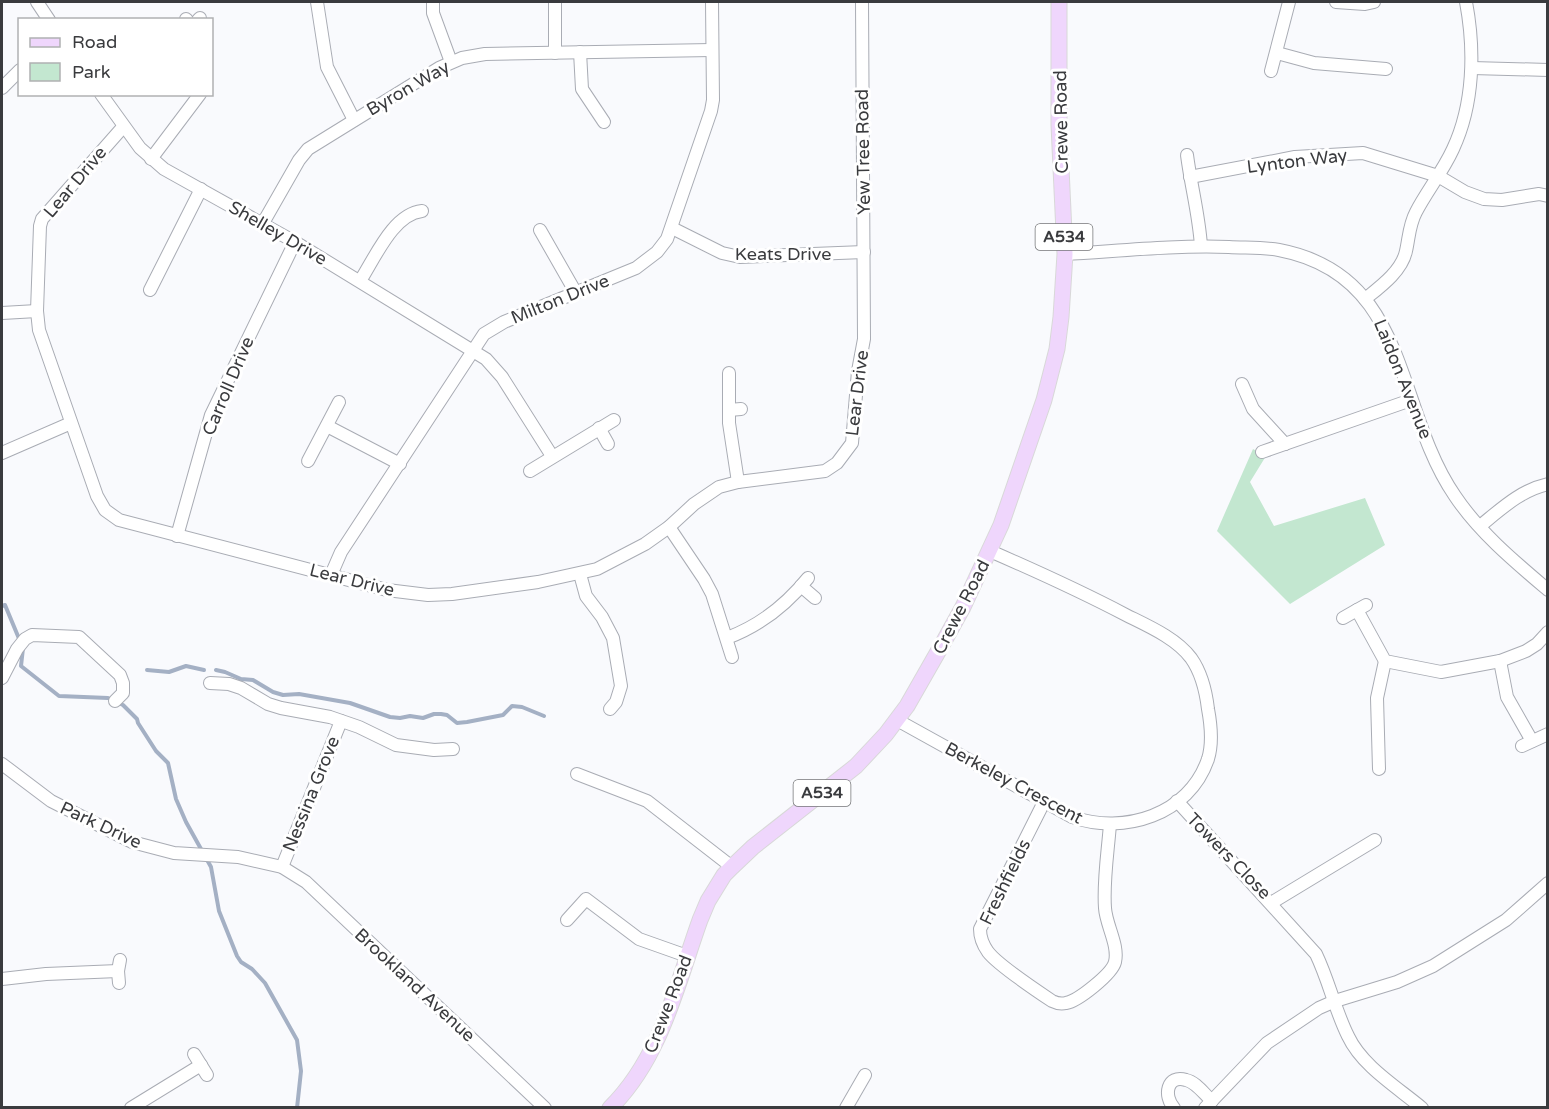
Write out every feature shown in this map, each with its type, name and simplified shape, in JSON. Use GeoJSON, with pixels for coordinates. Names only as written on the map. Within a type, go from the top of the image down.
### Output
{"type":"FeatureCollection","features":[{"type":"Feature","properties":{"kind":"main road","name":"Crewe Road"},"geometry":{"type":"LineString","coordinates":[[610,1107],[647,1060],[708,901],[724,876],[753,847],[856,766],[897,720],[943,644],[990,551],[1019,476],[1044,400],[1061,317],[1065,254],[1059,125],[1059,2]]}},
{"type":"Feature","properties":{"kind":"street"},"geometry":{"type":"LineString","coordinates":[[37,2],[49,18]]}},
{"type":"Feature","properties":{"kind":"street"},"geometry":{"type":"LineString","coordinates":[[317,2],[327,67],[354,120]]}},
{"type":"Feature","properties":{"kind":"street"},"geometry":{"type":"LineString","coordinates":[[428,2],[437,2],[433,13],[451,62]]}},
{"type":"Feature","properties":{"kind":"street"},"geometry":{"type":"LineString","coordinates":[[555,2],[555,53]]}},
{"type":"Feature","properties":{"kind":"street","name":"Milton Drive"},"geometry":{"type":"LineString","coordinates":[[332,575],[341,552],[484,334],[495,326],[642,264],[663,245],[672,228],[711,111],[712,2]]}},
{"type":"Feature","properties":{"kind":"street","name":"Yew Tree Road"},"geometry":{"type":"LineString","coordinates":[[861,2],[864,303]]}},
{"type":"Feature","properties":{"kind":"street"},"geometry":{"type":"LineString","coordinates":[[1271,71],[1289,2]]}},
{"type":"Feature","properties":{"kind":"street"},"geometry":{"type":"LineString","coordinates":[[1336,2],[1365,4],[1374,2]]}},
{"type":"Feature","properties":{"kind":"street"},"geometry":{"type":"LineString","coordinates":[[1365,299],[1400,267],[1407,250],[1407,237],[1415,213],[1452,152],[1463,124],[1472,68],[1466,2]]}},
{"type":"Feature","properties":{"kind":"street","name":"Byron Way"},"geometry":{"type":"LineString","coordinates":[[263,223],[302,155],[354,120],[451,62],[485,54],[712,50]]}},
{"type":"Feature","properties":{"kind":"street"},"geometry":{"type":"LineString","coordinates":[[580,52],[582,89],[603,115]]}},
{"type":"Feature","properties":{"kind":"street"},"geometry":{"type":"LineString","coordinates":[[1277,53],[1314,63],[1386,69]]}},
{"type":"Feature","properties":{"kind":"street"},"geometry":{"type":"LineString","coordinates":[[1472,68],[1548,70]]}},
{"type":"Feature","properties":{"kind":"street"},"geometry":{"type":"LineString","coordinates":[[2,88],[18,72]]}},
{"type":"Feature","properties":{"kind":"street","name":"Shelley Drive"},"geometry":{"type":"LineString","coordinates":[[102,96],[123,127],[151,159],[164,169],[263,223],[486,359],[502,377],[552,456]]}},
{"type":"Feature","properties":{"kind":"street"},"geometry":{"type":"LineString","coordinates":[[151,159],[198,96]]}},
{"type":"Feature","properties":{"kind":"street","name":"Lear Drive"},"geometry":{"type":"LineString","coordinates":[[123,127],[41,222],[37,311],[39,330],[97,496],[105,510],[119,520],[387,590],[428,595],[470,593],[580,574],[612,563],[631,553],[712,491],[727,484],[825,471],[837,463],[850,448],[854,434],[858,371],[864,339],[864,303]]}},
{"type":"Feature","properties":{"kind":"street","name":"Lynton Way"},"geometry":{"type":"LineString","coordinates":[[1190,177],[1294,157],[1363,153],[1438,176],[1465,192],[1484,199],[1502,200],[1539,194],[1548,196]]}},
{"type":"Feature","properties":{"kind":"street"},"geometry":{"type":"LineString","coordinates":[[1187,155],[1200,219],[1201,246]]}},
{"type":"Feature","properties":{"kind":"street"},"geometry":{"type":"LineString","coordinates":[[150,291],[201,189]]}},
{"type":"Feature","properties":{"kind":"street"},"geometry":{"type":"LineString","coordinates":[[360,281],[394,227],[409,214],[422,211]]}},
{"type":"Feature","properties":{"kind":"street","name":"Keats Drive"},"geometry":{"type":"LineString","coordinates":[[672,228],[722,253],[740,257],[864,252]]}},
{"type":"Feature","properties":{"kind":"street"},"geometry":{"type":"LineString","coordinates":[[540,231],[576,293]]}},
{"type":"Feature","properties":{"kind":"street","name":"Carroll Drive"},"geometry":{"type":"LineString","coordinates":[[177,536],[211,415],[295,242]]}},
{"type":"Feature","properties":{"kind":"street","name":"Laidon Avenue"},"geometry":{"type":"LineString","coordinates":[[1065,254],[1201,246],[1262,248],[1293,253],[1334,272],[1365,299],[1388,334],[1435,459],[1455,496],[1480,526],[1523,569],[1548,590]]}},
{"type":"Feature","properties":{"kind":"street"},"geometry":{"type":"LineString","coordinates":[[2,313],[37,311]]}},
{"type":"Feature","properties":{"kind":"street"},"geometry":{"type":"LineString","coordinates":[[729,373],[735,409],[738,482]]}},
{"type":"Feature","properties":{"kind":"street"},"geometry":{"type":"LineString","coordinates":[[1242,384],[1253,409],[1285,444]]}},
{"type":"Feature","properties":{"kind":"street"},"geometry":{"type":"LineString","coordinates":[[1262,452],[1412,400]]}},
{"type":"Feature","properties":{"kind":"street"},"geometry":{"type":"LineString","coordinates":[[308,461],[339,402]]}},
{"type":"Feature","properties":{"kind":"street"},"geometry":{"type":"LineString","coordinates":[[530,471],[614,420]]}},
{"type":"Feature","properties":{"kind":"street"},"geometry":{"type":"LineString","coordinates":[[2,453],[71,423]]}},
{"type":"Feature","properties":{"kind":"street"},"geometry":{"type":"LineString","coordinates":[[327,426],[400,464]]}},
{"type":"Feature","properties":{"kind":"street"},"geometry":{"type":"LineString","coordinates":[[599,428],[608,444]]}},
{"type":"Feature","properties":{"kind":"street"},"geometry":{"type":"LineString","coordinates":[[1480,526],[1518,496],[1531,488],[1548,484]]}},
{"type":"Feature","properties":{"kind":"street"},"geometry":{"type":"LineString","coordinates":[[669,526],[704,579],[732,657]]}},
{"type":"Feature","properties":{"kind":"street","name":"Berkeley Crescent"},"geometry":{"type":"LineString","coordinates":[[897,720],[1044,802],[1090,823],[1122,825],[1142,820],[1163,811],[1196,781],[1208,759],[1210,718],[1201,680],[1191,658],[1176,644],[1148,626],[1081,591],[990,551]]}},
{"type":"Feature","properties":{"kind":"street"},"geometry":{"type":"LineString","coordinates":[[580,574],[586,596],[602,617],[612,638],[621,686],[617,706]]}},
{"type":"Feature","properties":{"kind":"street"},"geometry":{"type":"LineString","coordinates":[[727,638],[756,626],[805,582],[815,598]]}},
{"type":"Feature","properties":{"kind":"street"},"geometry":{"type":"LineString","coordinates":[[1343,618],[1362,607],[1385,661],[1377,698],[1379,769]]}},
{"type":"Feature","properties":{"kind":"street"},"geometry":{"type":"LineString","coordinates":[[1385,661],[1441,672],[1500,662],[1526,651],[1537,644],[1548,632]]}},
{"type":"Feature","properties":{"kind":"street"},"geometry":{"type":"LineString","coordinates":[[2,678],[21,644],[32,636],[79,637],[120,675],[123,682],[123,693],[115,701]]}},
{"type":"Feature","properties":{"kind":"street"},"geometry":{"type":"LineString","coordinates":[[1500,662],[1507,697],[1527,744],[1548,734]]}},
{"type":"Feature","properties":{"kind":"street","name":"Nessina Grove"},"geometry":{"type":"LineString","coordinates":[[210,683],[229,684],[241,688],[268,704],[341,721],[396,745],[434,750],[453,748]]}},
{"type":"Feature","properties":{"kind":"street","name":"Nessina Grove"},"geometry":{"type":"LineString","coordinates":[[282,867],[341,721]]}},
{"type":"Feature","properties":{"kind":"street","name":"Park Drive"},"geometry":{"type":"LineString","coordinates":[[2,764],[51,801],[112,833],[152,848],[174,853],[238,857],[282,867]]}},
{"type":"Feature","properties":{"kind":"street"},"geometry":{"type":"LineString","coordinates":[[577,774],[647,801],[732,867]]}},
{"type":"Feature","properties":{"kind":"street","name":"Towers Close"},"geometry":{"type":"LineString","coordinates":[[1176,801],[1271,903],[1375,840]]}},
{"type":"Feature","properties":{"kind":"street","name":"Freshfields"},"geometry":{"type":"LineString","coordinates":[[1044,802],[980,929],[980,934],[985,947],[993,957],[1052,1001],[1062,1003],[1070,1001],[1103,980],[1109,974],[1115,961],[1105,904],[1110,824]]}},
{"type":"Feature","properties":{"kind":"street","name":"Brookland Avenue"},"geometry":{"type":"LineString","coordinates":[[282,867],[306,882],[545,1107]]}},
{"type":"Feature","properties":{"kind":"street"},"geometry":{"type":"LineString","coordinates":[[1174,1107],[1168,1100],[1167,1090],[1172,1083],[1180,1079],[1189,1081],[1208,1104],[1267,1043],[1319,1008],[1397,982],[1432,966],[1506,920],[1548,883]]}},
{"type":"Feature","properties":{"kind":"street"},"geometry":{"type":"LineString","coordinates":[[567,920],[586,899],[639,939],[687,956]]}},
{"type":"Feature","properties":{"kind":"street"},"geometry":{"type":"LineString","coordinates":[[1271,903],[1316,954],[1327,976],[1349,1038],[1368,1062],[1422,1107]]}},
{"type":"Feature","properties":{"kind":"street"},"geometry":{"type":"LineString","coordinates":[[2,979],[46,974],[119,971]]}},
{"type":"Feature","properties":{"kind":"street"},"geometry":{"type":"LineString","coordinates":[[131,1107],[201,1065]]}},
{"type":"Feature","properties":{"kind":"street"},"geometry":{"type":"LineString","coordinates":[[846,1107],[865,1074]]}},
{"type":"Feature","properties":{"kind":"green space"},"geometry":{"type":"Polygon","coordinates":[[[1253,449],[1266,456],[1250,482],[1274,526],[1365,498],[1385,545],[1290,604],[1217,531],[1253,449]]]}},
{"type":"Feature","properties":{"kind":"waterway"},"geometry":{"type":"LineString","coordinates":[[2,606],[5,605],[20,641]]}},
{"type":"Feature","properties":{"kind":"waterway"},"geometry":{"type":"LineString","coordinates":[[23,648],[21,666],[59,696],[108,698],[123,705],[137,719],[156,751],[168,763],[176,799],[211,867],[219,911],[237,956],[265,983],[297,1040],[301,1071],[297,1108]]}},
{"type":"Feature","properties":{"kind":"waterway"},"geometry":{"type":"LineString","coordinates":[[147,670],[169,672],[186,666],[204,670]]}},
{"type":"Feature","properties":{"kind":"waterway"},"geometry":{"type":"LineString","coordinates":[[216,670],[241,679],[253,680],[283,695],[299,694],[350,703],[390,717],[423,718],[441,714],[447,715],[457,723],[503,715],[512,706],[522,707],[544,716]]}}]}
